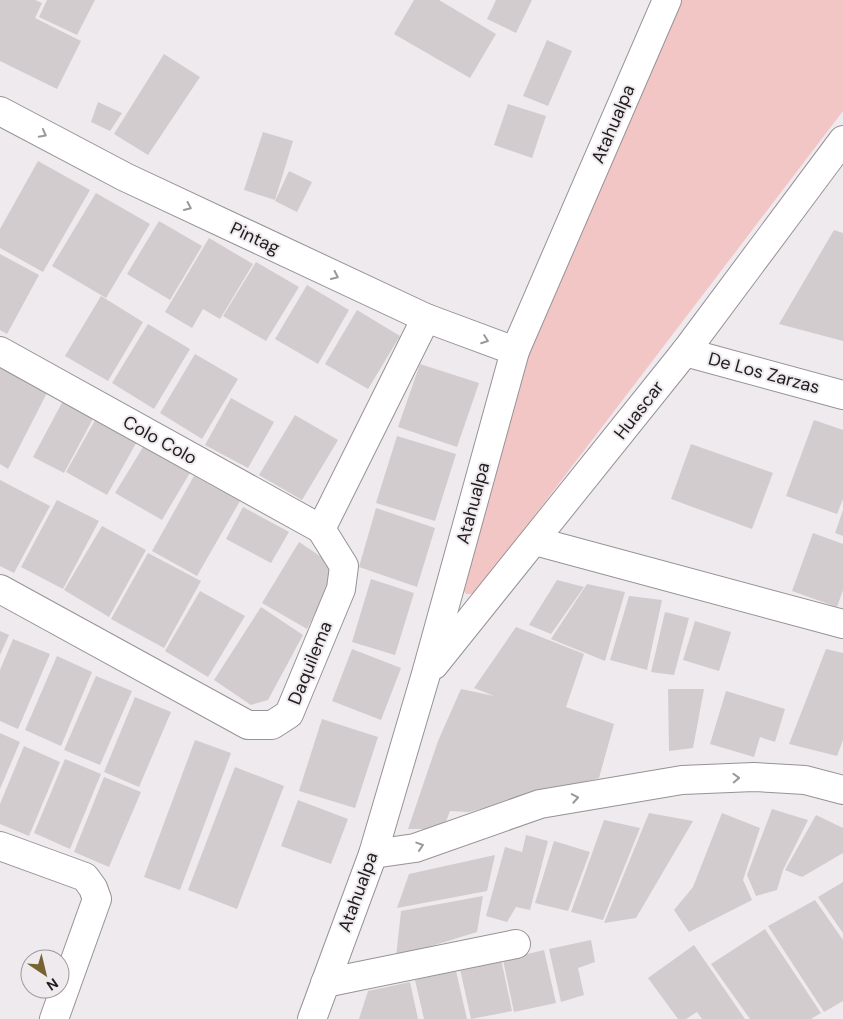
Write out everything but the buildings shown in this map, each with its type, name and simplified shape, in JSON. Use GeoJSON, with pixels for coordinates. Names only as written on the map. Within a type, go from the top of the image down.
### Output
{"type":"FeatureCollection","features":[{"type":"Feature","properties":{"kind":"street","name":"Atahualpa"},"geometry":{"type":"LineString","coordinates":[[312,1019],[373,854],[426,674],[515,351],[667,0]]}},
{"type":"Feature","properties":{"kind":"street","name":"Pintag"},"geometry":{"type":"LineString","coordinates":[[0,111],[125,177],[426,318],[515,351]]}},
{"type":"Feature","properties":{"kind":"street","name":"Huascar"},"geometry":{"type":"LineString","coordinates":[[426,674],[535,541],[685,352],[843,140]]}},
{"type":"Feature","properties":{"kind":"street"},"geometry":{"type":"LineString","coordinates":[[321,529],[426,318]]}},
{"type":"Feature","properties":{"kind":"street","name":"Colo Colo"},"geometry":{"type":"LineString","coordinates":[[0,351],[321,529]]}},
{"type":"Feature","properties":{"kind":"street","name":"De Los Zarzas"},"geometry":{"type":"LineString","coordinates":[[685,352],[843,395]]}},
{"type":"Feature","properties":{"kind":"street","name":"Daquilema"},"geometry":{"type":"LineString","coordinates":[[0,589],[248,725],[272,726],[289,714],[341,589],[344,566],[321,529]]}},
{"type":"Feature","properties":{"kind":"street"},"geometry":{"type":"LineString","coordinates":[[535,541],[843,624]]}},
{"type":"Feature","properties":{"kind":"street"},"geometry":{"type":"LineString","coordinates":[[373,854],[415,848],[540,804],[682,780],[754,778],[805,780],[843,790]]}},
{"type":"Feature","properties":{"kind":"street"},"geometry":{"type":"LineString","coordinates":[[0,846],[85,877],[93,888],[97,899],[54,1019]]}},
{"type":"Feature","properties":{"kind":"street"},"geometry":{"type":"LineString","coordinates":[[325,984],[516,944]]}},
{"type":"Feature","properties":{"kind":"shaded area"},"geometry":{"type":"Polygon","coordinates":[[[681,0],[843,0],[843,111],[477,591],[474,594],[466,594],[463,590],[527,355],[681,0]]]}}]}
